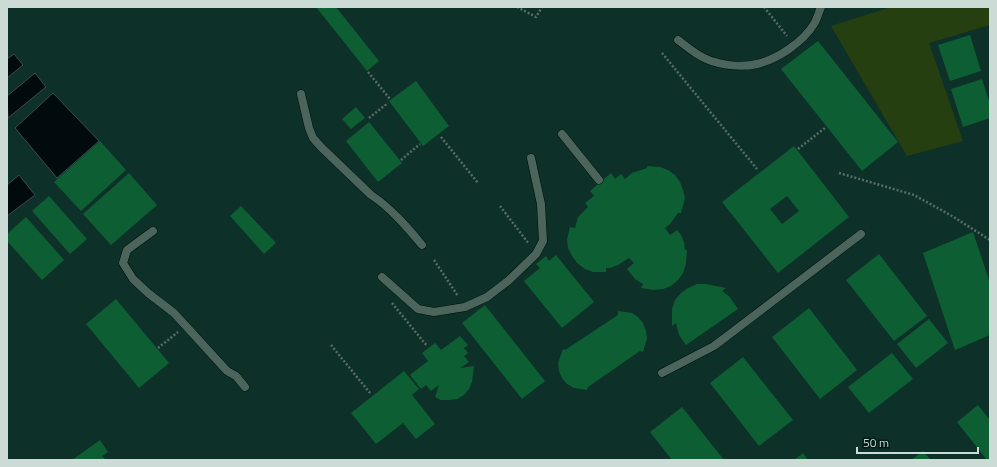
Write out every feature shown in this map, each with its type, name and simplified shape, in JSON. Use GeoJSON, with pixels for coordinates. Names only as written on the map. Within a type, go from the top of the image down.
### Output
{"type":"FeatureCollection","features":[{"type":"Feature","properties":{"kind":"lane"},"geometry":{"type":"LineString","coordinates":[[678,40],[700,55],[714,62],[743,66],[758,64],[781,54],[794,46],[814,24],[821,7]]}},
{"type":"Feature","properties":{"kind":"lane"},"geometry":{"type":"LineString","coordinates":[[301,94],[308,128],[313,138],[371,195],[380,201],[403,223],[422,245]]}},
{"type":"Feature","properties":{"kind":"lane"},"geometry":{"type":"LineString","coordinates":[[562,134],[599,180]]}},
{"type":"Feature","properties":{"kind":"lane"},"geometry":{"type":"LineString","coordinates":[[382,277],[418,309],[434,312],[464,306],[487,297],[508,281],[536,254],[543,241],[541,204],[532,158]]}},
{"type":"Feature","properties":{"kind":"lane"},"geometry":{"type":"LineString","coordinates":[[153,231],[127,250],[123,263],[133,279],[148,293],[174,313],[227,371],[236,376],[245,387]]}},
{"type":"Feature","properties":{"kind":"lane"},"geometry":{"type":"LineString","coordinates":[[662,373],[714,346],[861,234]]}},
{"type":"Feature","properties":{"kind":"path"},"geometry":{"type":"LineString","coordinates":[[517,7],[536,17],[542,7]]}},
{"type":"Feature","properties":{"kind":"path"},"geometry":{"type":"LineString","coordinates":[[764,7],[794,46]]}},
{"type":"Feature","properties":{"kind":"path"},"geometry":{"type":"LineString","coordinates":[[662,53],[757,169]]}},
{"type":"Feature","properties":{"kind":"path"},"geometry":{"type":"LineString","coordinates":[[368,72],[390,99]]}},
{"type":"Feature","properties":{"kind":"path"},"geometry":{"type":"LineString","coordinates":[[369,118],[388,103]]}},
{"type":"Feature","properties":{"kind":"path"},"geometry":{"type":"LineString","coordinates":[[798,149],[826,128]]}},
{"type":"Feature","properties":{"kind":"path"},"geometry":{"type":"LineString","coordinates":[[441,137],[478,183]]}},
{"type":"Feature","properties":{"kind":"path"},"geometry":{"type":"LineString","coordinates":[[401,160],[420,144]]}},
{"type":"Feature","properties":{"kind":"path"},"geometry":{"type":"LineString","coordinates":[[839,173],[914,195],[952,216],[990,240]]}},
{"type":"Feature","properties":{"kind":"path"},"geometry":{"type":"LineString","coordinates":[[500,206],[536,254]]}},
{"type":"Feature","properties":{"kind":"path"},"geometry":{"type":"LineString","coordinates":[[434,260],[464,306]]}},
{"type":"Feature","properties":{"kind":"path"},"geometry":{"type":"LineString","coordinates":[[387,298],[427,346]]}},
{"type":"Feature","properties":{"kind":"path"},"geometry":{"type":"LineString","coordinates":[[158,348],[179,331]]}},
{"type":"Feature","properties":{"kind":"path"},"geometry":{"type":"LineString","coordinates":[[331,345],[370,394]]}},
{"type":"Feature","properties":{"kind":"shaded area"},"geometry":{"type":"Polygon","coordinates":[[[7,7],[990,7],[990,460],[7,460],[7,7]]]}},
{"type":"Feature","properties":{"kind":"shaded area"},"geometry":{"type":"Polygon","coordinates":[[[14,54],[23,65],[7,78],[7,59],[14,54]]]}},
{"type":"Feature","properties":{"kind":"shaded area"},"geometry":{"type":"Polygon","coordinates":[[[35,73],[46,87],[8,118],[7,96],[35,73]]]}},
{"type":"Feature","properties":{"kind":"shaded area"},"geometry":{"type":"Polygon","coordinates":[[[53,93],[99,141],[57,178],[15,128],[53,93]]]}},
{"type":"Feature","properties":{"kind":"shaded area"},"geometry":{"type":"Polygon","coordinates":[[[19,175],[35,195],[7,216],[7,185],[19,175]]]}},
{"type":"Feature","properties":{"kind":"green space"},"geometry":{"type":"Polygon","coordinates":[[[891,7],[990,7],[990,25],[929,43],[963,141],[907,156],[831,26],[891,7]]]}},
{"type":"Feature","properties":{"kind":"building"},"geometry":{"type":"Polygon","coordinates":[[[316,7],[336,7],[379,61],[367,71],[316,7]]]}},
{"type":"Feature","properties":{"kind":"building"},"geometry":{"type":"Polygon","coordinates":[[[970,35],[981,71],[950,81],[938,45],[970,35]]]}},
{"type":"Feature","properties":{"kind":"building"},"geometry":{"type":"Polygon","coordinates":[[[818,41],[898,142],[862,171],[781,69],[818,41]]]}},
{"type":"Feature","properties":{"kind":"building"},"geometry":{"type":"Polygon","coordinates":[[[982,79],[990,104],[990,118],[963,127],[951,89],[982,79]]]}},
{"type":"Feature","properties":{"kind":"building"},"geometry":{"type":"Polygon","coordinates":[[[416,81],[449,126],[423,146],[389,101],[416,81]]]}},
{"type":"Feature","properties":{"kind":"building"},"geometry":{"type":"Polygon","coordinates":[[[356,107],[365,118],[351,129],[342,119],[356,107]]]}},
{"type":"Feature","properties":{"kind":"building"},"geometry":{"type":"Polygon","coordinates":[[[369,122],[402,163],[378,182],[346,141],[369,122]]]}},
{"type":"Feature","properties":{"kind":"building"},"geometry":{"type":"Polygon","coordinates":[[[100,141],[126,170],[81,211],[54,182],[100,141]]]}},
{"type":"Feature","properties":{"kind":"building"},"geometry":{"type":"Polygon","coordinates":[[[794,146],[849,217],[778,273],[722,202],[794,146]],[[787,196],[770,209],[782,224],[799,211],[787,196]]]}},
{"type":"Feature","properties":{"kind":"building"},"geometry":{"type":"Polygon","coordinates":[[[647,166],[660,167],[675,175],[680,182],[685,198],[681,213],[678,213],[665,228],[670,235],[677,230],[684,242],[685,250],[687,250],[686,264],[683,273],[671,286],[654,290],[641,288],[643,284],[635,279],[627,269],[634,263],[629,258],[618,265],[606,268],[606,272],[593,272],[585,269],[577,263],[572,256],[568,248],[567,239],[570,227],[575,228],[578,217],[588,207],[585,203],[594,196],[590,191],[611,173],[615,179],[621,174],[625,179],[632,173],[647,168],[647,166]]]}},
{"type":"Feature","properties":{"kind":"building"},"geometry":{"type":"Polygon","coordinates":[[[129,173],[157,205],[111,245],[83,214],[129,173]]]}},
{"type":"Feature","properties":{"kind":"building"},"geometry":{"type":"Polygon","coordinates":[[[49,196],[87,239],[70,254],[32,211],[49,196]]]}},
{"type":"Feature","properties":{"kind":"building"},"geometry":{"type":"Polygon","coordinates":[[[241,206],[276,243],[264,254],[230,216],[241,206]]]}},
{"type":"Feature","properties":{"kind":"building"},"geometry":{"type":"Polygon","coordinates":[[[26,217],[64,260],[42,280],[7,241],[7,234],[26,217]]]}},
{"type":"Feature","properties":{"kind":"building"},"geometry":{"type":"Polygon","coordinates":[[[973,232],[990,283],[990,335],[955,350],[923,253],[973,232]]]}},
{"type":"Feature","properties":{"kind":"building"},"geometry":{"type":"Polygon","coordinates":[[[879,254],[927,316],[894,341],[846,280],[879,254]]]}},
{"type":"Feature","properties":{"kind":"building"},"geometry":{"type":"Polygon","coordinates":[[[556,255],[594,302],[562,328],[524,281],[540,268],[536,264],[546,256],[549,261],[556,255]]]}},
{"type":"Feature","properties":{"kind":"building"},"geometry":{"type":"Polygon","coordinates":[[[697,284],[706,284],[726,288],[722,291],[729,296],[738,309],[686,345],[679,335],[676,323],[672,326],[672,309],[675,300],[681,293],[697,284]]]}},
{"type":"Feature","properties":{"kind":"building"},"geometry":{"type":"Polygon","coordinates":[[[116,299],[169,363],[139,388],[86,324],[116,299]]]}},
{"type":"Feature","properties":{"kind":"building"},"geometry":{"type":"Polygon","coordinates":[[[485,305],[545,381],[522,399],[462,323],[485,305]]]}},
{"type":"Feature","properties":{"kind":"building"},"geometry":{"type":"Polygon","coordinates":[[[809,308],[857,370],[820,399],[772,337],[809,308]]]}},
{"type":"Feature","properties":{"kind":"building"},"geometry":{"type":"Polygon","coordinates":[[[618,311],[632,313],[643,323],[647,338],[643,352],[640,351],[588,387],[587,390],[574,388],[567,384],[559,371],[558,363],[563,349],[565,350],[618,315],[618,311]]]}},
{"type":"Feature","properties":{"kind":"building"},"geometry":{"type":"Polygon","coordinates":[[[929,319],[948,343],[916,368],[897,344],[929,319]]]}},
{"type":"Feature","properties":{"kind":"building"},"geometry":{"type":"Polygon","coordinates":[[[460,336],[468,345],[464,348],[468,353],[464,356],[469,362],[460,368],[474,366],[472,382],[464,395],[457,399],[441,400],[435,397],[439,385],[431,391],[426,385],[421,389],[410,375],[428,361],[422,353],[435,343],[441,350],[460,336]]]}},
{"type":"Feature","properties":{"kind":"building"},"geometry":{"type":"Polygon","coordinates":[[[892,353],[913,379],[869,413],[848,387],[892,353]]]}},
{"type":"Feature","properties":{"kind":"building"},"geometry":{"type":"Polygon","coordinates":[[[743,357],[793,420],[759,446],[710,383],[743,357]]]}},
{"type":"Feature","properties":{"kind":"building"},"geometry":{"type":"Polygon","coordinates":[[[404,371],[419,389],[412,395],[435,424],[416,439],[403,423],[376,444],[351,413],[404,371]]]}},
{"type":"Feature","properties":{"kind":"building"},"geometry":{"type":"Polygon","coordinates":[[[978,405],[990,420],[990,460],[987,460],[957,422],[978,405]]]}},
{"type":"Feature","properties":{"kind":"building"},"geometry":{"type":"Polygon","coordinates":[[[682,407],[724,460],[672,460],[650,432],[682,407]]]}},
{"type":"Feature","properties":{"kind":"building"},"geometry":{"type":"Polygon","coordinates":[[[100,440],[108,452],[102,456],[106,460],[72,460],[100,440]]]}},
{"type":"Feature","properties":{"kind":"building"},"geometry":{"type":"Polygon","coordinates":[[[923,451],[931,460],[911,460],[923,451]]]}},
{"type":"Feature","properties":{"kind":"building"},"geometry":{"type":"Polygon","coordinates":[[[803,453],[808,460],[794,460],[803,453]]]}}]}
